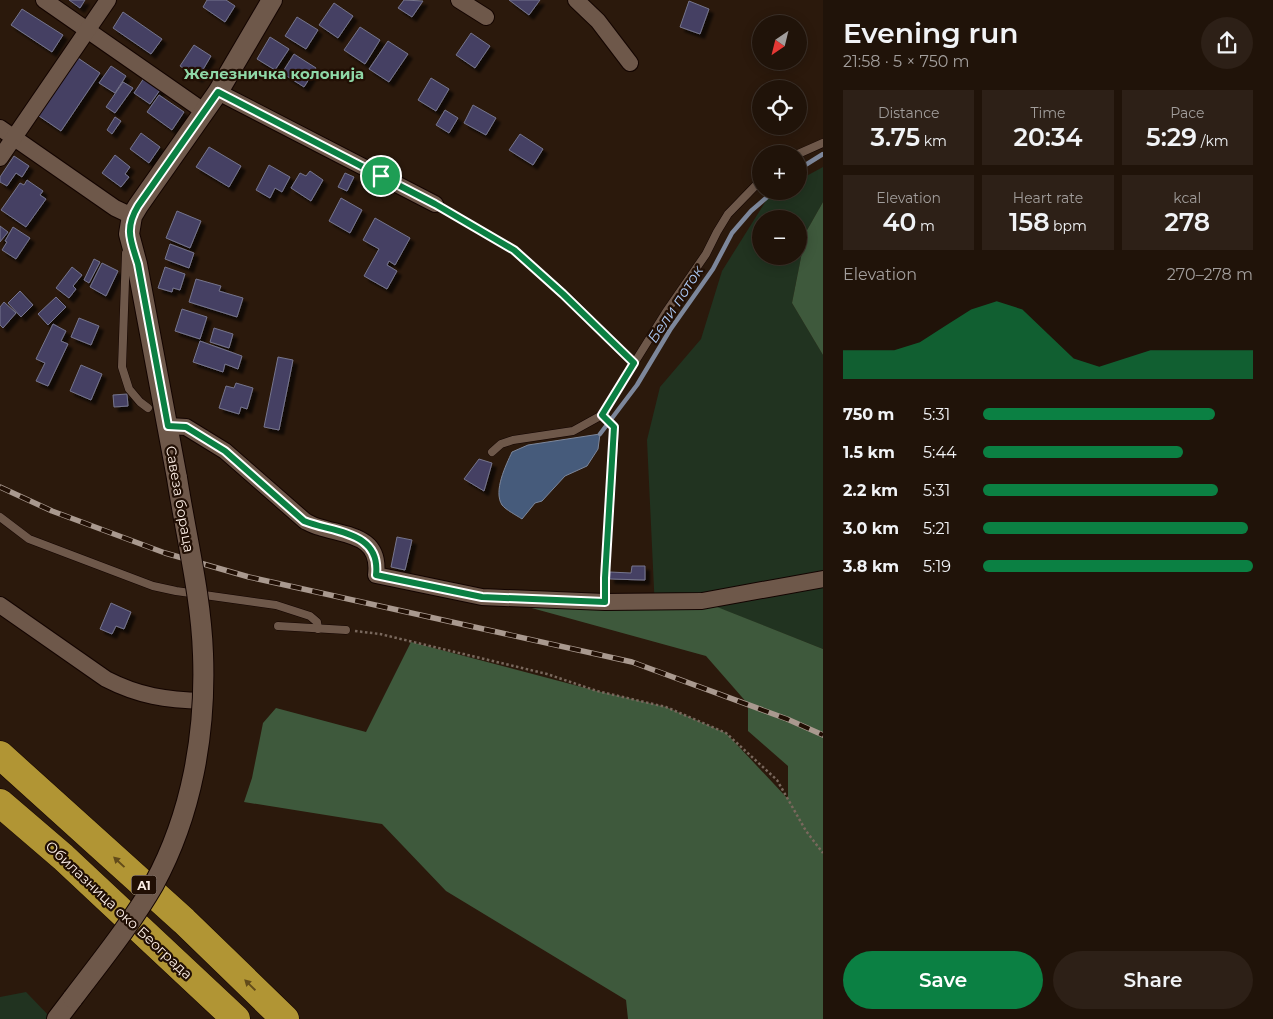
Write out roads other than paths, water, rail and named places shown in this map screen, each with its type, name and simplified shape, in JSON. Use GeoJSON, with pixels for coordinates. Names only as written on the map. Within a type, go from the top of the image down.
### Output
{"type":"FeatureCollection","features":[{"type":"Feature","properties":{"kind":"highway","name":"A1"},"geometry":{"type":"LineString","coordinates":[[0,755],[170,908],[285,1019]]}},
{"type":"Feature","properties":{"kind":"highway","name":"Обилазница око Београда"},"geometry":{"type":"LineString","coordinates":[[0,803],[62,857],[236,1019]]}},
{"type":"Feature","properties":{"kind":"street"},"geometry":{"type":"LineString","coordinates":[[44,0],[205,112]]}},
{"type":"Feature","properties":{"kind":"street"},"geometry":{"type":"LineString","coordinates":[[0,158],[108,0]]}},
{"type":"Feature","properties":{"kind":"street"},"geometry":{"type":"LineString","coordinates":[[0,128],[115,208],[132,216],[218,92],[272,0]]}},
{"type":"Feature","properties":{"kind":"street"},"geometry":{"type":"LineString","coordinates":[[460,0],[486,17]]}},
{"type":"Feature","properties":{"kind":"street"},"geometry":{"type":"LineString","coordinates":[[576,0],[598,21],[630,63]]}},
{"type":"Feature","properties":{"kind":"street"},"geometry":{"type":"LineString","coordinates":[[218,92],[435,204]]}},
{"type":"Feature","properties":{"kind":"street","name":"Савеза бораца"},"geometry":{"type":"LineString","coordinates":[[57,1019],[123,931],[147,895],[169,851],[184,808],[195,769],[201,734],[204,701],[200,622],[168,426],[138,264],[130,239],[129,228],[132,216]]}},
{"type":"Feature","properties":{"kind":"street"},"geometry":{"type":"LineString","coordinates":[[168,426],[186,427],[225,451],[304,521],[320,528],[347,533],[367,544],[372,549],[377,560],[376,575],[482,597],[605,602],[702,601],[823,579]]}},
{"type":"Feature","properties":{"kind":"street"},"geometry":{"type":"LineString","coordinates":[[0,605],[106,679],[131,691],[160,698],[204,701]]}},
{"type":"Feature","properties":{"kind":"lane"},"geometry":{"type":"LineString","coordinates":[[807,150],[823,144]]}},
{"type":"Feature","properties":{"kind":"lane"},"geometry":{"type":"LineString","coordinates":[[492,452],[501,444],[513,440],[573,431],[604,416],[666,312],[706,254],[728,214],[752,189]]}},
{"type":"Feature","properties":{"kind":"lane"},"geometry":{"type":"LineString","coordinates":[[435,204],[514,250],[563,294],[634,363]]}},
{"type":"Feature","properties":{"kind":"lane","name":"Савеза бораца"},"geometry":{"type":"LineString","coordinates":[[130,239],[126,254],[122,367],[129,389],[148,408]]}},
{"type":"Feature","properties":{"kind":"lane"},"geometry":{"type":"LineString","coordinates":[[604,416],[614,427],[605,602]]}},
{"type":"Feature","properties":{"kind":"lane"},"geometry":{"type":"LineString","coordinates":[[0,518],[36,542],[153,586],[276,605],[310,616],[317,622],[318,629]]}},
{"type":"Feature","properties":{"kind":"lane"},"geometry":{"type":"LineString","coordinates":[[278,626],[346,630]]}},
{"type":"Feature","properties":{"kind":"water"},"geometry":{"type":"Polygon","coordinates":[[[600,434],[598,449],[587,466],[565,476],[542,501],[535,503],[522,519],[502,505],[499,493],[500,486],[512,452],[528,445],[600,434]]]}},
{"type":"Feature","properties":{"kind":"waterway","name":"Бели поток"},"geometry":{"type":"LineString","coordinates":[[807,164],[823,154]]}},
{"type":"Feature","properties":{"kind":"waterway","name":"Бели поток"},"geometry":{"type":"LineString","coordinates":[[600,434],[637,385],[670,330],[713,269],[732,233],[751,211],[764,200]]}},
{"type":"Feature","properties":{"kind":"railway"},"geometry":{"type":"LineString","coordinates":[[0,487],[52,511],[165,553],[249,577],[632,662],[787,719],[823,735]]}},
{"type":"Feature","properties":{"kind":"district","name":"Железничка колонија"},"geometry":{"type":"Point","coordinates":[274,73]}}]}
